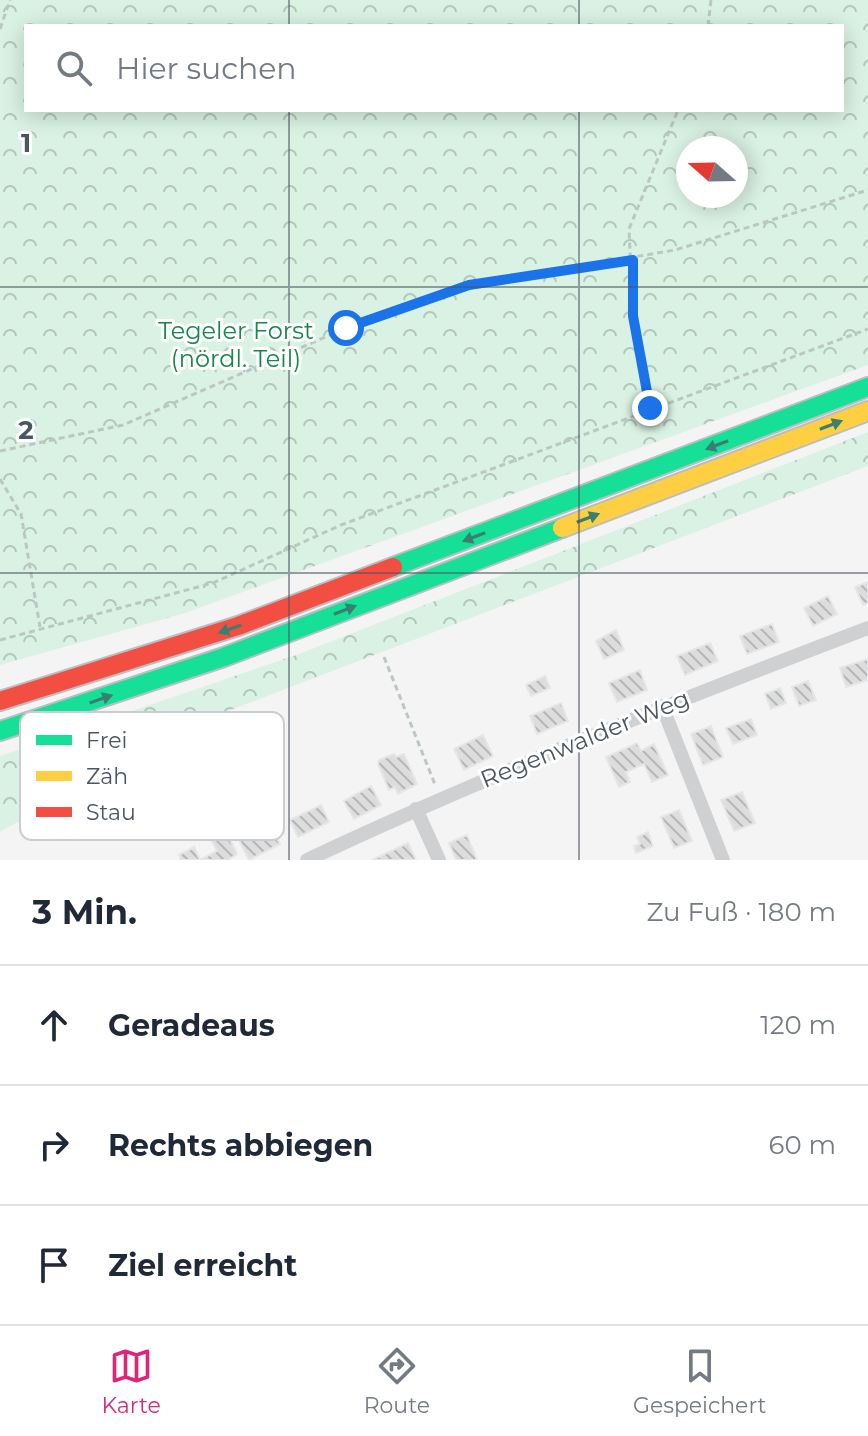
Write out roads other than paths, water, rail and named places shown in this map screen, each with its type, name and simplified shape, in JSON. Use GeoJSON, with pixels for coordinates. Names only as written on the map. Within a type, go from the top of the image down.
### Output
{"type":"FeatureCollection","features":[{"type":"Feature","properties":{"kind":"highway"},"geometry":{"type":"LineString","coordinates":[[0,701],[238,626],[868,387]]}},
{"type":"Feature","properties":{"kind":"highway"},"geometry":{"type":"LineString","coordinates":[[58,712],[224,657],[868,411]]}},
{"type":"Feature","properties":{"kind":"highway"},"geometry":{"type":"LineString","coordinates":[[0,731],[20,724]]}},
{"type":"Feature","properties":{"kind":"street","name":"Regenwalder Weg"},"geometry":{"type":"LineString","coordinates":[[307,860],[441,798],[662,706],[868,628]]}},
{"type":"Feature","properties":{"kind":"street"},"geometry":{"type":"LineString","coordinates":[[662,706],[723,860]]}},
{"type":"Feature","properties":{"kind":"street"},"geometry":{"type":"LineString","coordinates":[[416,809],[439,860]]}},
{"type":"Feature","properties":{"kind":"park label","name":"Tegeler Forst (nördl. Teil)"},"geometry":{"type":"Point","coordinates":[236,345]}}]}
